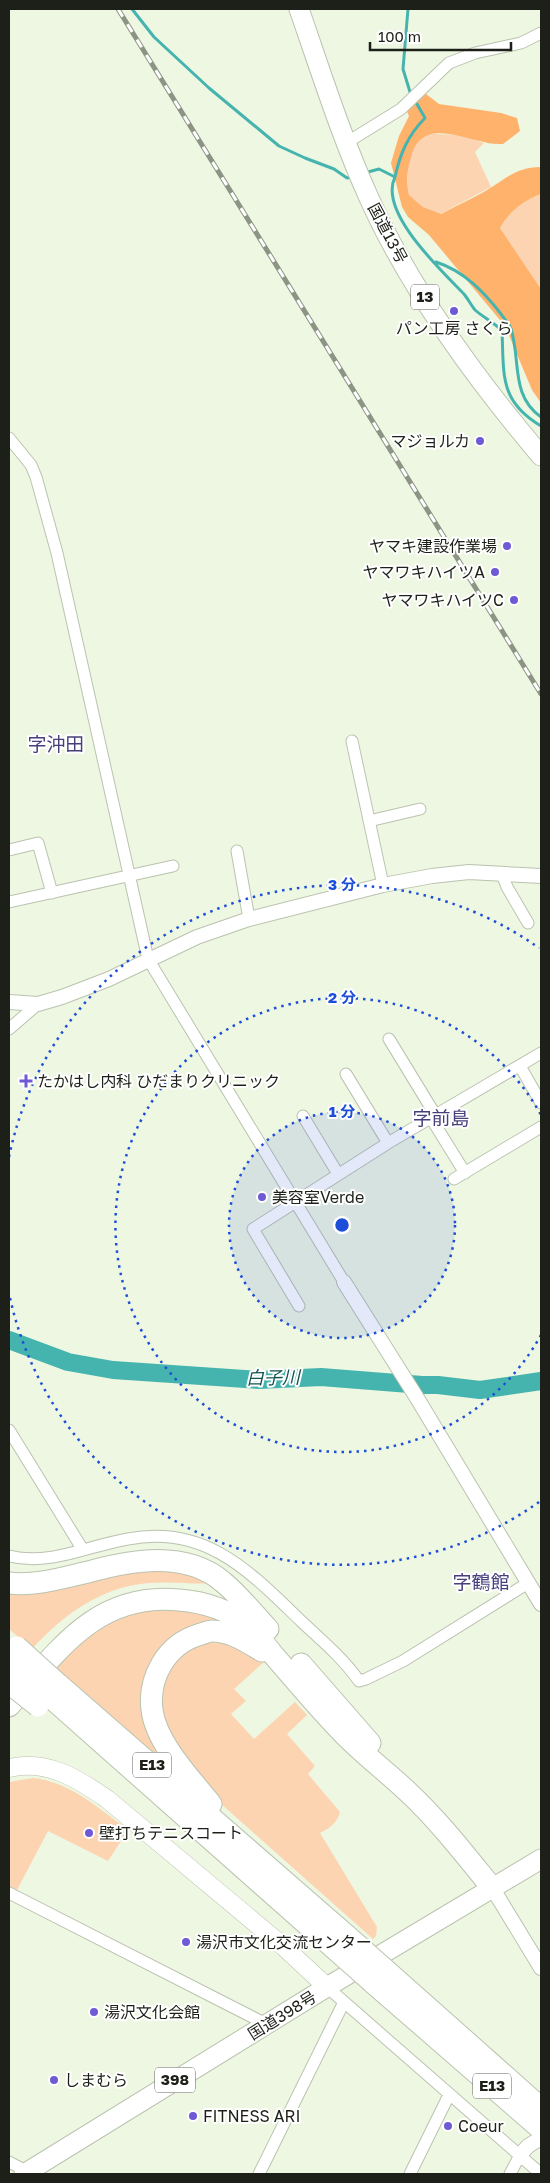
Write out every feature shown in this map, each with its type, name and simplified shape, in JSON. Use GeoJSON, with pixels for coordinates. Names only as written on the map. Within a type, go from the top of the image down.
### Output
{"type":"FeatureCollection","features":[{"type":"Feature","properties":{"kind":"highway","name":"国道13号"},"geometry":{"type":"LineString","coordinates":[[299,9],[346,144],[370,199],[403,263],[449,336],[541,456]]}},
{"type":"Feature","properties":{"kind":"highway"},"geometry":{"type":"LineString","coordinates":[[9,1582],[19,1584],[57,1580],[121,1563],[160,1560],[190,1564],[207,1571],[223,1582],[352,1721],[410,1794]]}},
{"type":"Feature","properties":{"kind":"highway"},"geometry":{"type":"LineString","coordinates":[[9,1688],[66,1627],[107,1601],[131,1592],[155,1587],[202,1590],[248,1608]]}},
{"type":"Feature","properties":{"kind":"highway"},"geometry":{"type":"LineString","coordinates":[[9,1706],[51,1657],[84,1625],[109,1610],[132,1602],[168,1599],[196,1601],[220,1608],[249,1626],[340,1730],[410,1794],[453,1839],[493,1889]]}},
{"type":"Feature","properties":{"kind":"highway"},"geometry":{"type":"LineString","coordinates":[[246,1847],[176,1759],[158,1730],[152,1711],[152,1688],[158,1669],[167,1655],[179,1644],[212,1631],[240,1638],[281,1663]]}},
{"type":"Feature","properties":{"kind":"highway","name":"E13"},"geometry":{"type":"LineString","coordinates":[[11,1650],[48,1695],[166,1810],[216,1845],[354,1954],[539,2124]]}},
{"type":"Feature","properties":{"kind":"highway"},"geometry":{"type":"LineString","coordinates":[[9,1683],[48,1695]]}},
{"type":"Feature","properties":{"kind":"highway","name":"E13"},"geometry":{"type":"LineString","coordinates":[[48,1695],[246,1847],[354,1954]]}},
{"type":"Feature","properties":{"kind":"highway","name":"国道398号"},"geometry":{"type":"LineString","coordinates":[[28,2173],[266,2024],[541,1860]]}},
{"type":"Feature","properties":{"kind":"main road"},"geometry":{"type":"LineString","coordinates":[[9,1768],[35,1765],[59,1771],[81,1781],[107,1799],[284,1947],[327,1987]]}},
{"type":"Feature","properties":{"kind":"street"},"geometry":{"type":"LineString","coordinates":[[346,144],[401,109],[449,64],[475,53],[521,42],[541,33]]}},
{"type":"Feature","properties":{"kind":"street"},"geometry":{"type":"LineString","coordinates":[[9,438],[31,465],[42,496],[66,590],[148,959],[541,1604]]}},
{"type":"Feature","properties":{"kind":"street"},"geometry":{"type":"LineString","coordinates":[[352,741],[383,885]]}},
{"type":"Feature","properties":{"kind":"street"},"geometry":{"type":"LineString","coordinates":[[369,821],[420,809]]}},
{"type":"Feature","properties":{"kind":"street"},"geometry":{"type":"LineString","coordinates":[[9,850],[38,843],[52,893]]}},
{"type":"Feature","properties":{"kind":"street"},"geometry":{"type":"LineString","coordinates":[[237,851],[249,918]]}},
{"type":"Feature","properties":{"kind":"street"},"geometry":{"type":"LineString","coordinates":[[9,902],[173,866]]}},
{"type":"Feature","properties":{"kind":"street"},"geometry":{"type":"LineString","coordinates":[[9,1002],[38,1004],[62,998],[109,979],[197,937],[249,918],[383,885],[432,876],[469,872],[541,876]]}},
{"type":"Feature","properties":{"kind":"street"},"geometry":{"type":"LineString","coordinates":[[502,874],[507,887],[528,923]]}},
{"type":"Feature","properties":{"kind":"street"},"geometry":{"type":"LineString","coordinates":[[9,1029],[38,1004]]}},
{"type":"Feature","properties":{"kind":"street"},"geometry":{"type":"LineString","coordinates":[[389,1038],[465,1173]]}},
{"type":"Feature","properties":{"kind":"street"},"geometry":{"type":"LineString","coordinates":[[299,1306],[252,1229],[296,1203],[338,1174],[541,1053]]}},
{"type":"Feature","properties":{"kind":"street"},"geometry":{"type":"LineString","coordinates":[[520,1066],[541,1104]]}},
{"type":"Feature","properties":{"kind":"street"},"geometry":{"type":"LineString","coordinates":[[346,1074],[388,1144]]}},
{"type":"Feature","properties":{"kind":"street"},"geometry":{"type":"LineString","coordinates":[[303,1116],[338,1174]]}},
{"type":"Feature","properties":{"kind":"street"},"geometry":{"type":"LineString","coordinates":[[454,1179],[541,1127]]}},
{"type":"Feature","properties":{"kind":"street"},"geometry":{"type":"LineString","coordinates":[[11,1438],[83,1550]]}},
{"type":"Feature","properties":{"kind":"street"},"geometry":{"type":"LineString","coordinates":[[9,1556],[30,1560],[59,1557],[129,1538],[159,1536],[186,1541],[228,1556],[249,1571],[269,1590],[350,1668],[359,1681],[402,1661],[528,1583]]}},
{"type":"Feature","properties":{"kind":"street"},"geometry":{"type":"LineString","coordinates":[[493,1889],[541,1968]]}},
{"type":"Feature","properties":{"kind":"street"},"geometry":{"type":"LineString","coordinates":[[9,1893],[266,2024]]}},
{"type":"Feature","properties":{"kind":"street"},"geometry":{"type":"LineString","coordinates":[[327,1987],[541,2174]]}},
{"type":"Feature","properties":{"kind":"street"},"geometry":{"type":"LineString","coordinates":[[259,2174],[344,2002]]}},
{"type":"Feature","properties":{"kind":"street"},"geometry":{"type":"LineString","coordinates":[[410,2174],[449,2095]]}},
{"type":"Feature","properties":{"kind":"street"},"geometry":{"type":"LineString","coordinates":[[510,2174],[528,2146],[539,2124]]}},
{"type":"Feature","properties":{"kind":"street"},"geometry":{"type":"LineString","coordinates":[[9,2162],[28,2173]]}},
{"type":"Feature","properties":{"kind":"shaded area"},"geometry":{"type":"Polygon","coordinates":[[[426,94],[439,104],[501,113],[517,118],[520,131],[503,144],[441,133],[431,134],[423,138],[416,145],[411,157],[407,180],[409,195],[423,207],[441,214],[482,193],[516,172],[523,169],[541,167],[541,194],[518,207],[500,228],[541,289],[541,403],[532,390],[505,326],[429,235],[408,217],[402,207],[391,163],[399,136],[409,116],[406,109],[417,95],[426,94]]]}},
{"type":"Feature","properties":{"kind":"shaded area"},"geometry":{"type":"Polygon","coordinates":[[[436,134],[460,135],[484,143],[475,152],[491,187],[440,214],[423,207],[409,195],[408,180],[409,163],[414,147],[424,136],[436,134]]]}},
{"type":"Feature","properties":{"kind":"shaded area"},"geometry":{"type":"Polygon","coordinates":[[[541,194],[541,289],[500,228],[518,207],[541,194]]]}},
{"type":"Feature","properties":{"kind":"shaded area"},"geometry":{"type":"Polygon","coordinates":[[[175,1568],[219,1583],[149,1583],[115,1590],[99,1596],[70,1614],[32,1649],[9,1629],[9,1592],[119,1571],[175,1568]]]}},
{"type":"Feature","properties":{"kind":"shaded area"},"geometry":{"type":"Polygon","coordinates":[[[181,1606],[231,1621],[153,1664],[175,1776],[52,1665],[72,1646],[125,1613],[181,1606]]]}},
{"type":"Feature","properties":{"kind":"shaded area"},"geometry":{"type":"Polygon","coordinates":[[[204,1642],[236,1647],[250,1653],[263,1663],[234,1689],[246,1701],[231,1714],[254,1739],[295,1702],[307,1715],[287,1734],[315,1766],[308,1774],[340,1812],[333,1825],[320,1833],[377,1927],[376,1936],[373,1939],[211,1795],[169,1738],[159,1694],[173,1658],[204,1642]]]}},
{"type":"Feature","properties":{"kind":"shaded area"},"geometry":{"type":"Polygon","coordinates":[[[33,1778],[47,1780],[72,1790],[128,1830],[108,1861],[48,1831],[17,1890],[9,1886],[9,1782],[33,1778]]]}},
{"type":"Feature","properties":{"kind":"waterway"},"geometry":{"type":"LineString","coordinates":[[132,9],[154,37],[209,88],[279,146],[334,169],[347,178],[354,177]]}},
{"type":"Feature","properties":{"kind":"waterway"},"geometry":{"type":"LineString","coordinates":[[408,9],[403,69],[410,92]]}},
{"type":"Feature","properties":{"kind":"waterway"},"geometry":{"type":"LineString","coordinates":[[395,177],[399,160],[406,145],[414,131],[425,118],[417,104]]}},
{"type":"Feature","properties":{"kind":"waterway"},"geometry":{"type":"LineString","coordinates":[[368,172],[379,169],[395,177],[392,191],[395,207],[414,240],[464,294],[475,310],[502,331],[506,386],[517,407],[527,417],[541,426]]}},
{"type":"Feature","properties":{"kind":"waterway"},"geometry":{"type":"LineString","coordinates":[[436,262],[456,271],[473,283],[508,323],[514,341],[521,388],[531,408],[541,417]]}},
{"type":"Feature","properties":{"kind":"waterway","name":"白子川"},"geometry":{"type":"LineString","coordinates":[[9,1340],[68,1362],[113,1370],[259,1380],[321,1377],[438,1385],[480,1390],[541,1381]]}},
{"type":"Feature","properties":{"kind":"railway"},"geometry":{"type":"LineString","coordinates":[[118,9],[541,694]]}},
{"type":"Feature","properties":{"kind":"place","name":"パン工房 さくら"},"geometry":{"type":"Point","coordinates":[454,311]}},
{"type":"Feature","properties":{"kind":"place","name":"マジョルカ"},"geometry":{"type":"Point","coordinates":[480,441]}},
{"type":"Feature","properties":{"kind":"place","name":"ヤマキ建設作業場"},"geometry":{"type":"Point","coordinates":[507,546]}},
{"type":"Feature","properties":{"kind":"place","name":"ヤマワキハイツA"},"geometry":{"type":"Point","coordinates":[495,572]}},
{"type":"Feature","properties":{"kind":"place","name":"ヤマワキハイツC"},"geometry":{"type":"Point","coordinates":[514,600]}},
{"type":"Feature","properties":{"kind":"place","name":"たかはし内科 ひだまりクリニック"},"geometry":{"type":"Point","coordinates":[26,1081]}},
{"type":"Feature","properties":{"kind":"place","name":"美容室Verde"},"geometry":{"type":"Point","coordinates":[262,1197]}},
{"type":"Feature","properties":{"kind":"place","name":"壁打ちテニスコート"},"geometry":{"type":"Point","coordinates":[89,1833]}},
{"type":"Feature","properties":{"kind":"place","name":"湯沢市文化交流センター"},"geometry":{"type":"Point","coordinates":[186,1942]}},
{"type":"Feature","properties":{"kind":"place","name":"湯沢文化会館"},"geometry":{"type":"Point","coordinates":[94,2012]}},
{"type":"Feature","properties":{"kind":"place","name":"しまむら"},"geometry":{"type":"Point","coordinates":[54,2080]}},
{"type":"Feature","properties":{"kind":"place","name":"FITNESS ARI"},"geometry":{"type":"Point","coordinates":[193,2116]}},
{"type":"Feature","properties":{"kind":"place","name":"Coeur"},"geometry":{"type":"Point","coordinates":[448,2126]}},
{"type":"Feature","properties":{"kind":"district","name":"字沖田"},"geometry":{"type":"Point","coordinates":[56,744]}},
{"type":"Feature","properties":{"kind":"district","name":"字前島"},"geometry":{"type":"Point","coordinates":[441,1118]}},
{"type":"Feature","properties":{"kind":"district","name":"字鶴館"},"geometry":{"type":"Point","coordinates":[481,1582]}}]}
